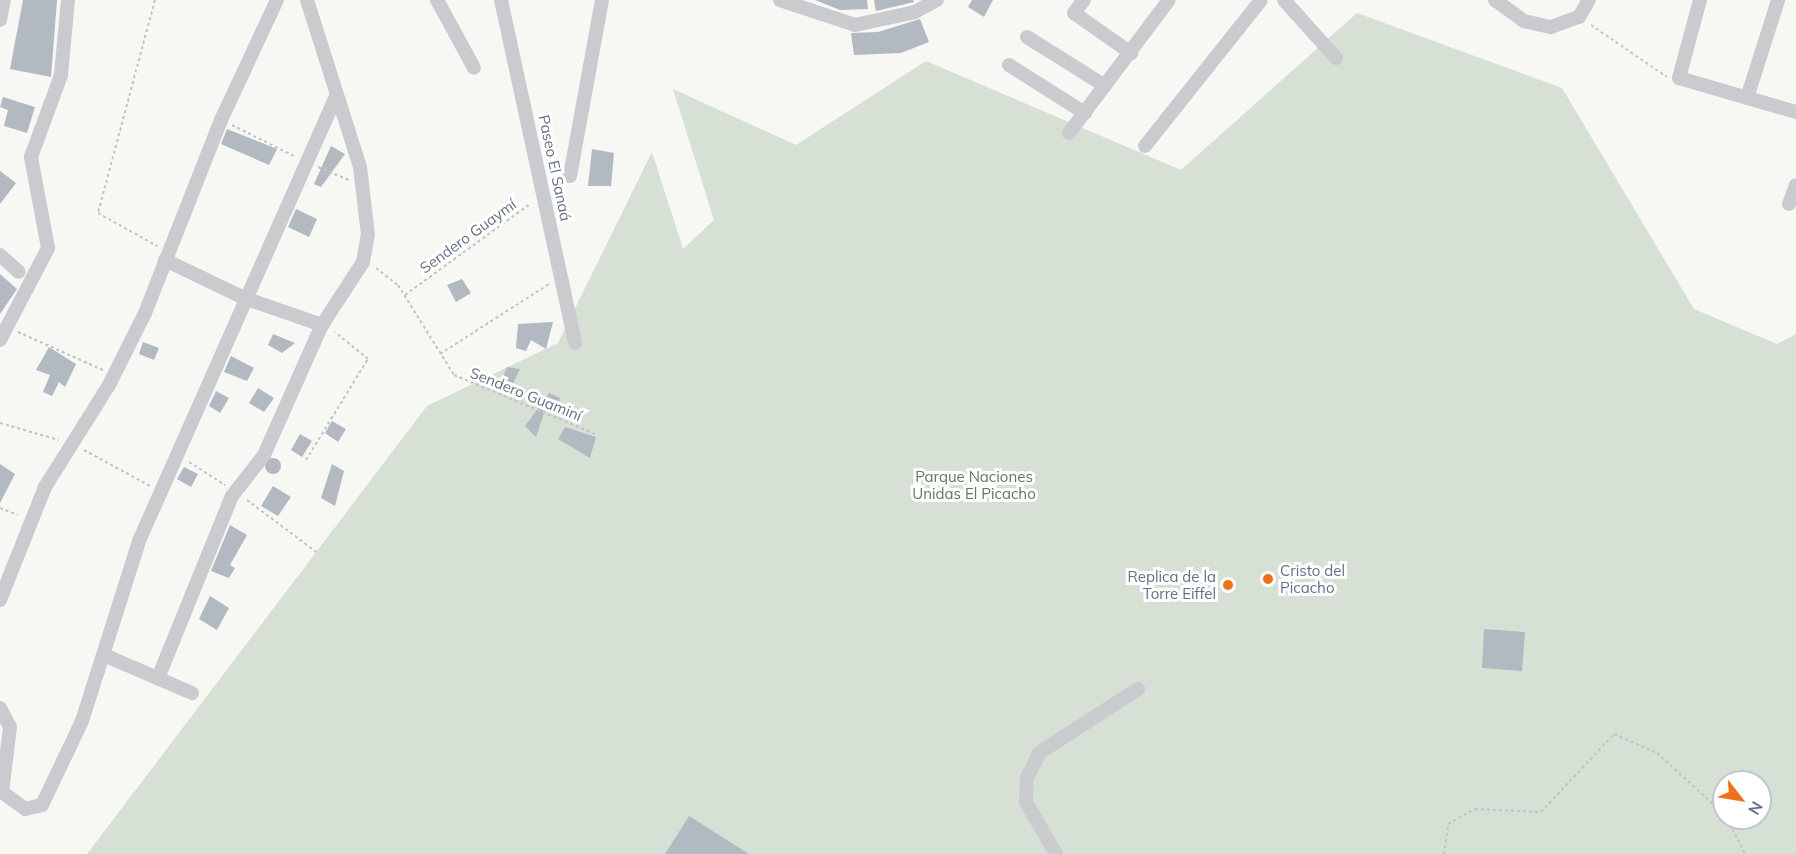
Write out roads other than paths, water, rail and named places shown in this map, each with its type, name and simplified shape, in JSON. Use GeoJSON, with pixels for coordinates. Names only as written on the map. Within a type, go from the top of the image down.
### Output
{"type":"FeatureCollection","features":[{"type":"Feature","properties":{"kind":"street"},"geometry":{"type":"LineString","coordinates":[[0,20],[4,0]]}},
{"type":"Feature","properties":{"kind":"street"},"geometry":{"type":"LineString","coordinates":[[0,340],[48,248],[31,157],[61,75],[68,0]]}},
{"type":"Feature","properties":{"kind":"street"},"geometry":{"type":"LineString","coordinates":[[0,600],[45,488],[114,375],[221,120],[277,0]]}},
{"type":"Feature","properties":{"kind":"street"},"geometry":{"type":"LineString","coordinates":[[158,678],[235,492],[264,455],[322,325],[363,262],[368,235],[363,186],[307,0]]}},
{"type":"Feature","properties":{"kind":"street"},"geometry":{"type":"LineString","coordinates":[[437,0],[474,68]]}},
{"type":"Feature","properties":{"kind":"street","name":"Paseo El Sanaá"},"geometry":{"type":"LineString","coordinates":[[501,0],[575,344]]}},
{"type":"Feature","properties":{"kind":"street"},"geometry":{"type":"LineString","coordinates":[[570,176],[602,0]]}},
{"type":"Feature","properties":{"kind":"street"},"geometry":{"type":"LineString","coordinates":[[780,0],[855,25],[915,12],[937,0]]}},
{"type":"Feature","properties":{"kind":"street"},"geometry":{"type":"LineString","coordinates":[[1084,0],[1074,13],[1131,53]]}},
{"type":"Feature","properties":{"kind":"street"},"geometry":{"type":"LineString","coordinates":[[1069,133],[1170,0]]}},
{"type":"Feature","properties":{"kind":"street"},"geometry":{"type":"LineString","coordinates":[[1144,146],[1262,0]]}},
{"type":"Feature","properties":{"kind":"street"},"geometry":{"type":"LineString","coordinates":[[1284,0],[1336,58]]}},
{"type":"Feature","properties":{"kind":"street"},"geometry":{"type":"LineString","coordinates":[[1495,0],[1536,26],[1568,24],[1579,16],[1589,0]]}},
{"type":"Feature","properties":{"kind":"street"},"geometry":{"type":"LineString","coordinates":[[1700,0],[1679,78],[1796,112]]}},
{"type":"Feature","properties":{"kind":"street"},"geometry":{"type":"LineString","coordinates":[[1747,98],[1778,0]]}},
{"type":"Feature","properties":{"kind":"street"},"geometry":{"type":"LineString","coordinates":[[1027,37],[1105,86]]}},
{"type":"Feature","properties":{"kind":"street"},"geometry":{"type":"LineString","coordinates":[[1009,65],[1084,113]]}},
{"type":"Feature","properties":{"kind":"street"},"geometry":{"type":"LineString","coordinates":[[0,708],[10,727],[2,792],[25,809],[42,805],[82,721],[139,542],[244,298],[309,163],[337,95]]}},
{"type":"Feature","properties":{"kind":"street"},"geometry":{"type":"LineString","coordinates":[[1789,204],[1796,184]]}},
{"type":"Feature","properties":{"kind":"street"},"geometry":{"type":"LineString","coordinates":[[0,255],[20,272]]}},
{"type":"Feature","properties":{"kind":"street"},"geometry":{"type":"LineString","coordinates":[[166,255],[244,298],[322,325]]}},
{"type":"Feature","properties":{"kind":"street"},"geometry":{"type":"LineString","coordinates":[[104,655],[192,693]]}},
{"type":"Feature","properties":{"kind":"street"},"geometry":{"type":"LineString","coordinates":[[1056,854],[1026,802],[1027,778],[1039,753],[1138,688]]}},
{"type":"Feature","properties":{"kind":"place","name":"Cristo del Picacho"},"geometry":{"type":"Point","coordinates":[1268,579]}},
{"type":"Feature","properties":{"kind":"place","name":"Replica de la Torre Eiffel"},"geometry":{"type":"Point","coordinates":[1228,585]}},
{"type":"Feature","properties":{"kind":"park label","name":"Parque Naciones Unidas El Picacho"},"geometry":{"type":"Point","coordinates":[974,484]}}]}
